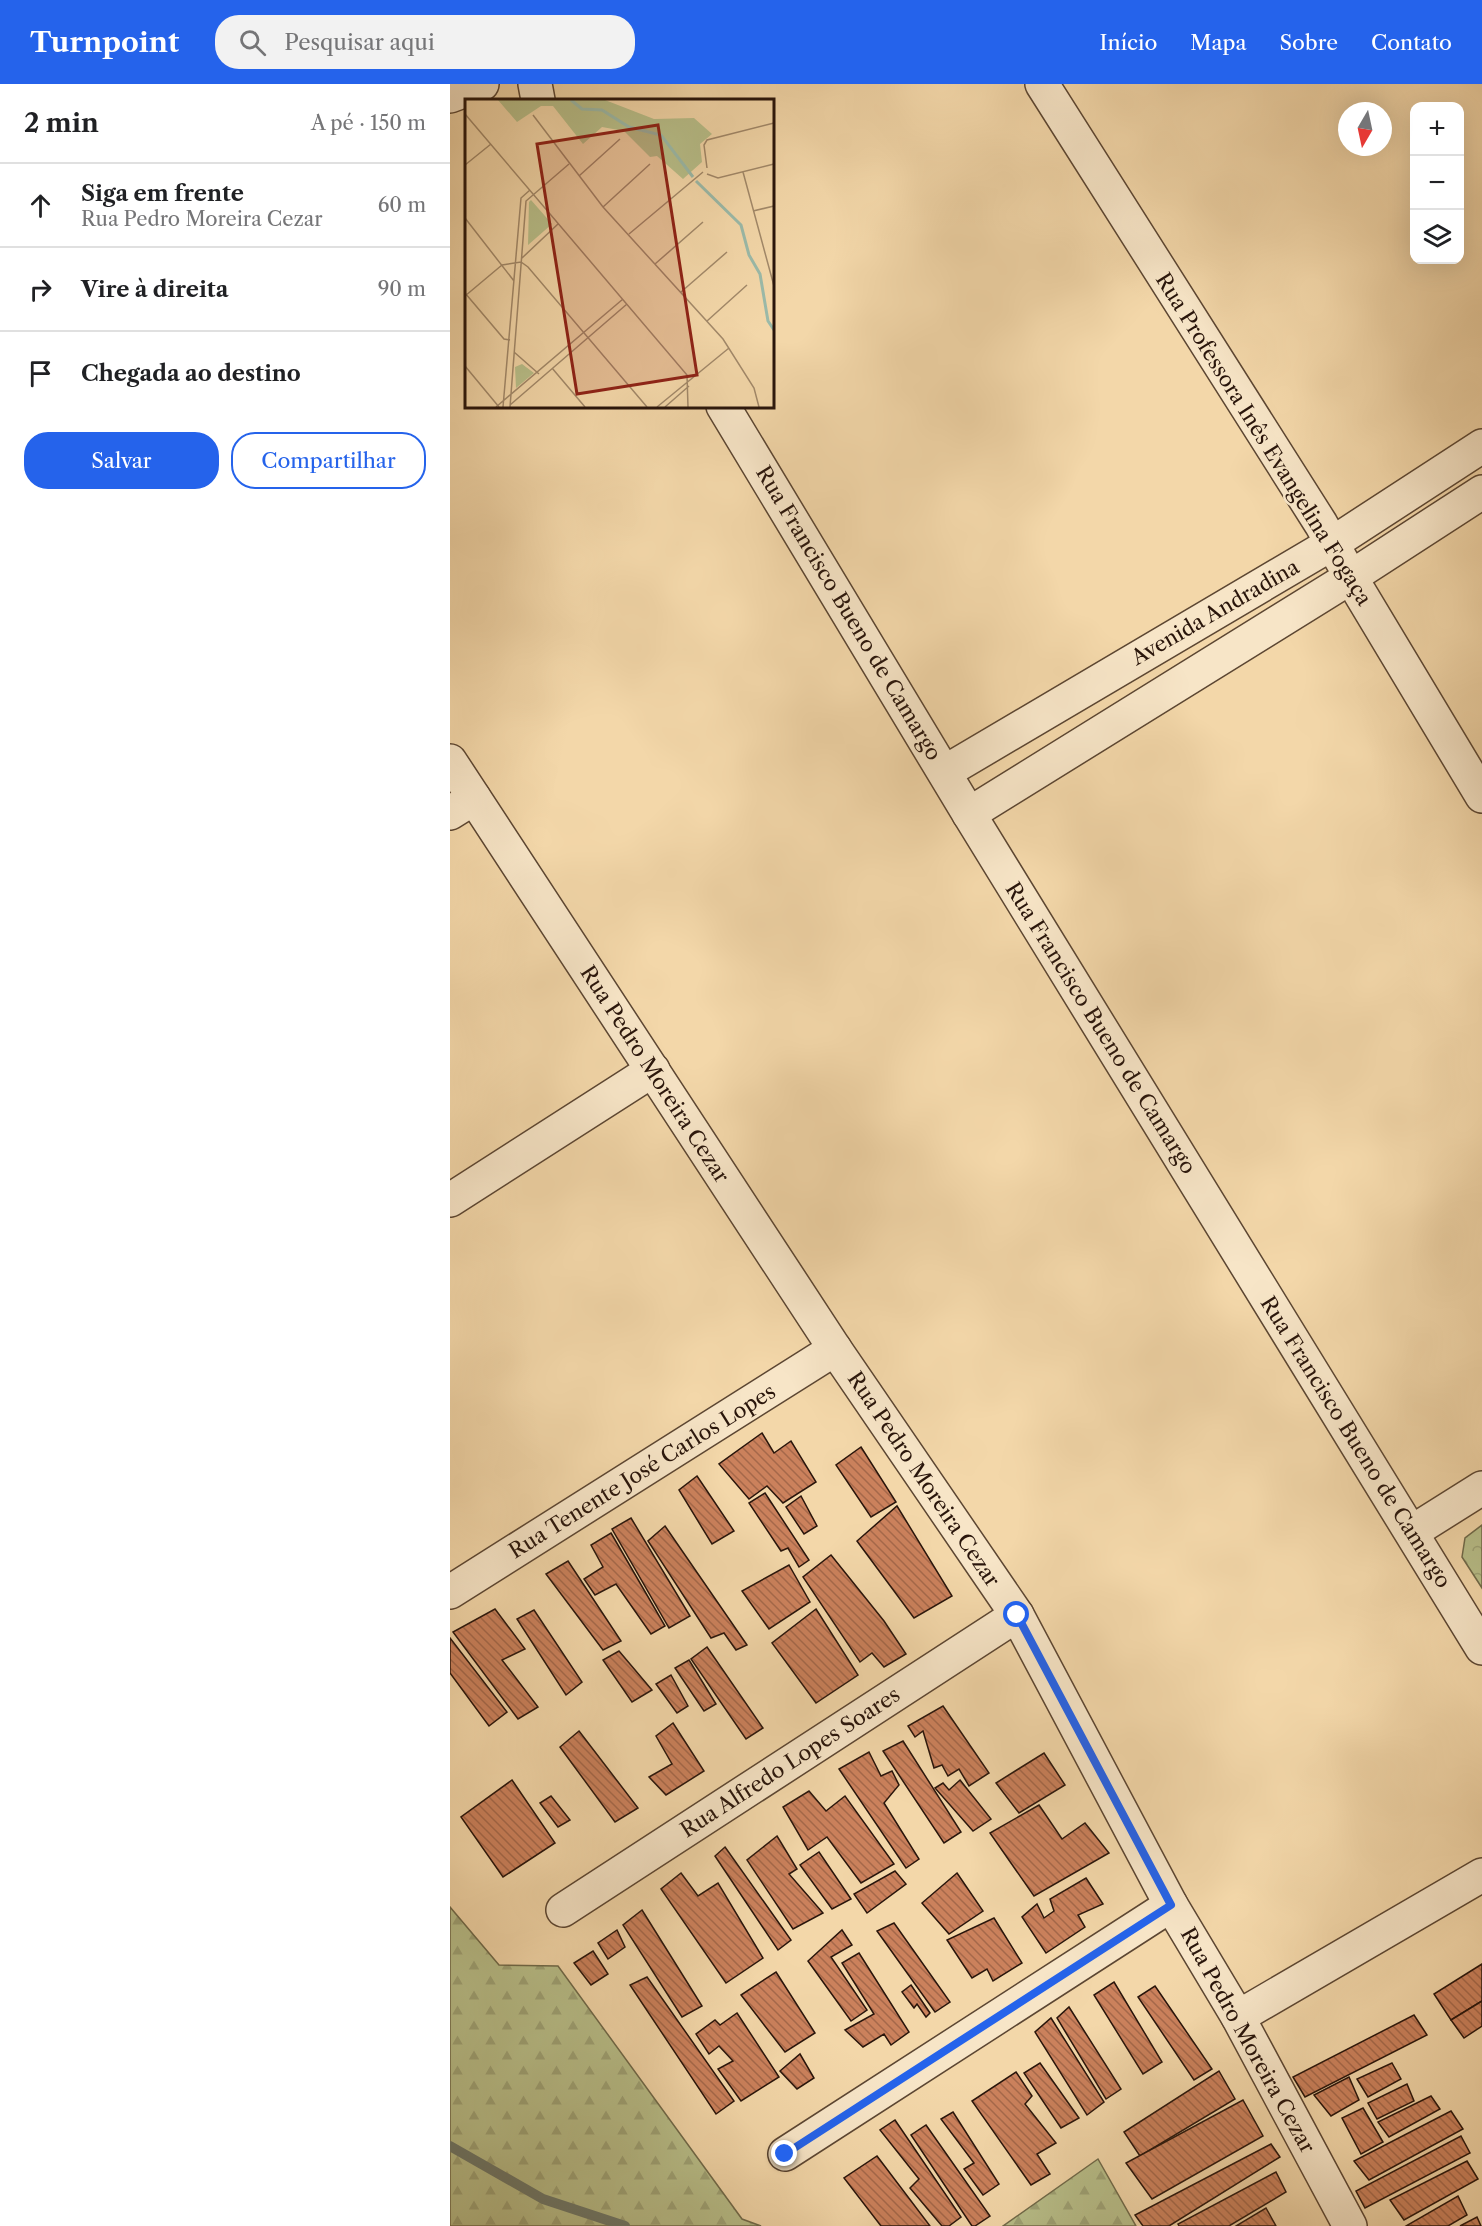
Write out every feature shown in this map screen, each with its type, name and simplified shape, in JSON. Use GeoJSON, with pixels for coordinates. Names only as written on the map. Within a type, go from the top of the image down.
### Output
{"type":"FeatureCollection","features":[{"type":"Feature","properties":{"kind":"street"},"geometry":{"type":"LineString","coordinates":[[450,96],[461,84]]}},
{"type":"Feature","properties":{"kind":"street"},"geometry":{"type":"LineString","coordinates":[[450,96],[482,84]]}},
{"type":"Feature","properties":{"kind":"street"},"geometry":{"type":"LineString","coordinates":[[535,84],[538,99]]}},
{"type":"Feature","properties":{"kind":"street","name":"Rua Professora Inês Evangelina Fogaça"},"geometry":{"type":"LineString","coordinates":[[1042,84],[1333,543],[1482,796]]}},
{"type":"Feature","properties":{"kind":"street","name":"Rua Francisco Bueno de Camargo"},"geometry":{"type":"LineString","coordinates":[[724,408],[969,814],[1482,1648]]}},
{"type":"Feature","properties":{"kind":"street","name":"Avenida Andradina"},"geometry":{"type":"LineString","coordinates":[[945,772],[1333,543],[1482,446]]}},
{"type":"Feature","properties":{"kind":"street","name":"Avenida Andradina"},"geometry":{"type":"LineString","coordinates":[[969,814],[1351,577],[1482,492]]}},
{"type":"Feature","properties":{"kind":"street","name":"Rua Pedro Moreira Cezar"},"geometry":{"type":"LineString","coordinates":[[450,761],[462,805],[653,1070],[835,1349],[1017,1615],[1171,1905],[1238,2016],[1350,2226]]}},
{"type":"Feature","properties":{"kind":"street"},"geometry":{"type":"LineString","coordinates":[[450,1200],[653,1070]]}},
{"type":"Feature","properties":{"kind":"street","name":"Rua Tenente José Carlos Lopes"},"geometry":{"type":"LineString","coordinates":[[450,1592],[835,1349]]}},
{"type":"Feature","properties":{"kind":"street"},"geometry":{"type":"LineString","coordinates":[[1412,1532],[1482,1488]]}},
{"type":"Feature","properties":{"kind":"street","name":"Rua Alfredo Lopes Soares"},"geometry":{"type":"LineString","coordinates":[[563,1910],[1017,1615]]}},
{"type":"Feature","properties":{"kind":"street"},"geometry":{"type":"LineString","coordinates":[[1238,2016],[1482,1875]]}},
{"type":"Feature","properties":{"kind":"street"},"geometry":{"type":"LineString","coordinates":[[785,2154],[1171,1905]]}},
{"type":"Feature","properties":{"kind":"green space"},"geometry":{"type":"Polygon","coordinates":[[[1482,1525],[1482,1588],[1462,1557],[1465,1538],[1482,1525]]]}},
{"type":"Feature","properties":{"kind":"green space"},"geometry":{"type":"Polygon","coordinates":[[[450,1907],[499,1965],[558,1966],[742,2219],[761,2226],[450,2226],[450,1907]]]}},
{"type":"Feature","properties":{"kind":"green space"},"geometry":{"type":"Polygon","coordinates":[[[1098,2159],[1136,2226],[1003,2226],[1098,2159]]]}},
{"type":"Feature","properties":{"kind":"building"},"geometry":{"type":"Polygon","coordinates":[[[762,1433],[774,1453],[791,1441],[816,1482],[783,1503],[767,1486],[749,1499],[719,1464],[762,1433]]]}},
{"type":"Feature","properties":{"kind":"building"},"geometry":{"type":"Polygon","coordinates":[[[861,1447],[896,1502],[871,1517],[836,1465],[861,1447]]]}},
{"type":"Feature","properties":{"kind":"building"},"geometry":{"type":"Polygon","coordinates":[[[697,1476],[734,1531],[712,1544],[679,1490],[697,1476]]]}},
{"type":"Feature","properties":{"kind":"building"},"geometry":{"type":"Polygon","coordinates":[[[765,1493],[809,1560],[799,1567],[788,1548],[781,1551],[749,1503],[765,1493]]]}},
{"type":"Feature","properties":{"kind":"building"},"geometry":{"type":"Polygon","coordinates":[[[801,1496],[817,1526],[804,1534],[786,1507],[801,1496]]]}},
{"type":"Feature","properties":{"kind":"building"},"geometry":{"type":"Polygon","coordinates":[[[897,1506],[952,1596],[914,1618],[857,1541],[897,1506]]]}},
{"type":"Feature","properties":{"kind":"building"},"geometry":{"type":"Polygon","coordinates":[[[631,1518],[690,1616],[669,1628],[612,1529],[631,1518]]]}},
{"type":"Feature","properties":{"kind":"building"},"geometry":{"type":"Polygon","coordinates":[[[665,1526],[747,1645],[736,1650],[724,1633],[711,1638],[648,1541],[665,1526]]]}},
{"type":"Feature","properties":{"kind":"building"},"geometry":{"type":"Polygon","coordinates":[[[611,1533],[665,1626],[651,1634],[616,1584],[595,1595],[584,1579],[603,1567],[591,1545],[611,1533]]]}},
{"type":"Feature","properties":{"kind":"building"},"geometry":{"type":"Polygon","coordinates":[[[831,1555],[884,1621],[906,1654],[884,1667],[872,1653],[860,1662],[803,1577],[831,1555]]]}},
{"type":"Feature","properties":{"kind":"building"},"geometry":{"type":"Polygon","coordinates":[[[568,1561],[621,1641],[603,1650],[546,1574],[568,1561]]]}},
{"type":"Feature","properties":{"kind":"building"},"geometry":{"type":"Polygon","coordinates":[[[789,1565],[810,1602],[769,1629],[742,1591],[789,1565]]]}},
{"type":"Feature","properties":{"kind":"building"},"geometry":{"type":"Polygon","coordinates":[[[495,1609],[525,1649],[502,1660],[538,1707],[518,1719],[453,1632],[495,1609]]]}},
{"type":"Feature","properties":{"kind":"building"},"geometry":{"type":"Polygon","coordinates":[[[816,1609],[858,1675],[816,1703],[772,1643],[816,1609]]]}},
{"type":"Feature","properties":{"kind":"building"},"geometry":{"type":"Polygon","coordinates":[[[534,1610],[582,1682],[566,1695],[517,1619],[534,1610]]]}},
{"type":"Feature","properties":{"kind":"building"},"geometry":{"type":"Polygon","coordinates":[[[450,1638],[507,1712],[489,1726],[450,1673],[450,1638]]]}},
{"type":"Feature","properties":{"kind":"building"},"geometry":{"type":"Polygon","coordinates":[[[707,1647],[763,1728],[746,1739],[691,1659],[707,1647]]]}},
{"type":"Feature","properties":{"kind":"building"},"geometry":{"type":"Polygon","coordinates":[[[619,1651],[652,1690],[632,1702],[603,1660],[619,1651]]]}},
{"type":"Feature","properties":{"kind":"building"},"geometry":{"type":"Polygon","coordinates":[[[689,1660],[716,1704],[704,1711],[675,1668],[689,1660]]]}},
{"type":"Feature","properties":{"kind":"building"},"geometry":{"type":"Polygon","coordinates":[[[671,1675],[688,1706],[677,1713],[656,1684],[671,1675]]]}},
{"type":"Feature","properties":{"kind":"building"},"geometry":{"type":"Polygon","coordinates":[[[943,1706],[989,1773],[969,1786],[959,1769],[948,1776],[942,1765],[934,1768],[923,1731],[915,1737],[908,1726],[943,1706]]]}},
{"type":"Feature","properties":{"kind":"building"},"geometry":{"type":"Polygon","coordinates":[[[673,1723],[704,1771],[666,1795],[649,1777],[672,1764],[656,1736],[673,1723]]]}},
{"type":"Feature","properties":{"kind":"building"},"geometry":{"type":"Polygon","coordinates":[[[579,1731],[638,1808],[615,1822],[560,1747],[579,1731]]]}},
{"type":"Feature","properties":{"kind":"building"},"geometry":{"type":"Polygon","coordinates":[[[903,1741],[961,1832],[944,1843],[883,1751],[903,1741]]]}},
{"type":"Feature","properties":{"kind":"building"},"geometry":{"type":"Polygon","coordinates":[[[869,1752],[881,1776],[892,1771],[899,1785],[884,1803],[919,1859],[906,1868],[839,1769],[869,1752]]]}},
{"type":"Feature","properties":{"kind":"building"},"geometry":{"type":"Polygon","coordinates":[[[1044,1753],[1065,1785],[1019,1813],[996,1783],[1044,1753]]]}},
{"type":"Feature","properties":{"kind":"building"},"geometry":{"type":"Polygon","coordinates":[[[512,1780],[555,1843],[503,1877],[461,1817],[512,1780]]]}},
{"type":"Feature","properties":{"kind":"building"},"geometry":{"type":"Polygon","coordinates":[[[960,1780],[991,1819],[973,1831],[935,1788],[943,1783],[949,1790],[960,1780]]]}},
{"type":"Feature","properties":{"kind":"building"},"geometry":{"type":"Polygon","coordinates":[[[809,1791],[826,1811],[845,1796],[894,1864],[861,1883],[827,1837],[808,1850],[783,1807],[809,1791]]]}},
{"type":"Feature","properties":{"kind":"building"},"geometry":{"type":"Polygon","coordinates":[[[551,1796],[570,1820],[558,1827],[540,1803],[551,1796]]]}},
{"type":"Feature","properties":{"kind":"building"},"geometry":{"type":"Polygon","coordinates":[[[1039,1805],[1062,1839],[1085,1823],[1109,1853],[1034,1896],[990,1833],[1039,1805]]]}},
{"type":"Feature","properties":{"kind":"building"},"geometry":{"type":"Polygon","coordinates":[[[777,1836],[797,1869],[789,1874],[823,1913],[793,1929],[747,1860],[777,1836]]]}},
{"type":"Feature","properties":{"kind":"building"},"geometry":{"type":"Polygon","coordinates":[[[725,1847],[791,1940],[778,1950],[715,1856],[725,1847]]]}},
{"type":"Feature","properties":{"kind":"building"},"geometry":{"type":"Polygon","coordinates":[[[819,1852],[851,1899],[832,1909],[800,1865],[819,1852]]]}},
{"type":"Feature","properties":{"kind":"building"},"geometry":{"type":"Polygon","coordinates":[[[895,1871],[906,1884],[867,1913],[854,1894],[895,1871]]]}},
{"type":"Feature","properties":{"kind":"building"},"geometry":{"type":"Polygon","coordinates":[[[681,1873],[698,1896],[718,1883],[763,1958],[726,1983],[661,1889],[681,1873]]]}},
{"type":"Feature","properties":{"kind":"building"},"geometry":{"type":"Polygon","coordinates":[[[957,1873],[983,1911],[949,1934],[922,1903],[957,1873]]]}},
{"type":"Feature","properties":{"kind":"building"},"geometry":{"type":"Polygon","coordinates":[[[1086,1878],[1103,1904],[1078,1915],[1085,1927],[1046,1953],[1022,1917],[1037,1904],[1044,1918],[1054,1911],[1050,1899],[1086,1878]]]}},
{"type":"Feature","properties":{"kind":"building"},"geometry":{"type":"Polygon","coordinates":[[[642,1910],[702,2006],[682,2017],[623,1925],[642,1910]]]}},
{"type":"Feature","properties":{"kind":"building"},"geometry":{"type":"Polygon","coordinates":[[[994,1918],[1022,1963],[993,1981],[987,1969],[972,1978],[947,1940],[994,1918]]]}},
{"type":"Feature","properties":{"kind":"building"},"geometry":{"type":"Polygon","coordinates":[[[894,1923],[950,2002],[935,2012],[877,1931],[894,1923]]]}},
{"type":"Feature","properties":{"kind":"building"},"geometry":{"type":"Polygon","coordinates":[[[617,1930],[625,1947],[608,1959],[598,1943],[617,1930]]]}},
{"type":"Feature","properties":{"kind":"building"},"geometry":{"type":"Polygon","coordinates":[[[842,1930],[852,1945],[831,1957],[867,2010],[851,2021],[808,1961],[842,1930]]]}},
{"type":"Feature","properties":{"kind":"building"},"geometry":{"type":"Polygon","coordinates":[[[593,1951],[608,1974],[591,1985],[574,1963],[593,1951]]]}},
{"type":"Feature","properties":{"kind":"building"},"geometry":{"type":"Polygon","coordinates":[[[859,1953],[909,2032],[891,2045],[884,2034],[863,2047],[845,2030],[874,2014],[842,1963],[859,1953]]]}},
{"type":"Feature","properties":{"kind":"building"},"geometry":{"type":"Polygon","coordinates":[[[1482,1964],[1482,2001],[1451,2020],[1434,1994],[1482,1964]]]}},
{"type":"Feature","properties":{"kind":"building"},"geometry":{"type":"Polygon","coordinates":[[[776,1972],[815,2033],[785,2052],[741,1995],[776,1972]]]}},
{"type":"Feature","properties":{"kind":"building"},"geometry":{"type":"Polygon","coordinates":[[[647,1977],[734,2101],[716,2114],[630,1985],[647,1977]]]}},
{"type":"Feature","properties":{"kind":"building"},"geometry":{"type":"Polygon","coordinates":[[[1114,1982],[1162,2062],[1143,2074],[1094,1995],[1114,1982]]]}},
{"type":"Feature","properties":{"kind":"building"},"geometry":{"type":"Polygon","coordinates":[[[911,1985],[930,2013],[926,2017],[917,2004],[914,2008],[902,1992],[911,1985]]]}},
{"type":"Feature","properties":{"kind":"building"},"geometry":{"type":"Polygon","coordinates":[[[1155,1986],[1212,2069],[1194,2080],[1138,1997],[1155,1986]]]}},
{"type":"Feature","properties":{"kind":"building"},"geometry":{"type":"Polygon","coordinates":[[[1482,2001],[1482,2026],[1464,2038],[1451,2020],[1482,2001]]]}},
{"type":"Feature","properties":{"kind":"building"},"geometry":{"type":"Polygon","coordinates":[[[1069,2007],[1121,2089],[1106,2099],[1057,2018],[1069,2007]]]}},
{"type":"Feature","properties":{"kind":"building"},"geometry":{"type":"Polygon","coordinates":[[[737,2013],[779,2077],[741,2101],[718,2069],[733,2061],[719,2046],[709,2054],[696,2034],[715,2020],[720,2025],[737,2013]]]}},
{"type":"Feature","properties":{"kind":"building"},"geometry":{"type":"Polygon","coordinates":[[[1414,2015],[1427,2035],[1305,2097],[1293,2077],[1414,2015]]]}},
{"type":"Feature","properties":{"kind":"building"},"geometry":{"type":"Polygon","coordinates":[[[1051,2018],[1104,2102],[1087,2115],[1035,2032],[1051,2018]]]}},
{"type":"Feature","properties":{"kind":"building"},"geometry":{"type":"Polygon","coordinates":[[[800,2054],[814,2078],[797,2089],[780,2071],[800,2054]]]}},
{"type":"Feature","properties":{"kind":"building"},"geometry":{"type":"Polygon","coordinates":[[[1040,2063],[1079,2118],[1061,2128],[1024,2073],[1040,2063]]]}},
{"type":"Feature","properties":{"kind":"building"},"geometry":{"type":"Polygon","coordinates":[[[1392,2063],[1401,2079],[1368,2097],[1357,2079],[1392,2063]]]}},
{"type":"Feature","properties":{"kind":"building"},"geometry":{"type":"Polygon","coordinates":[[[1219,2071],[1235,2099],[1140,2156],[1124,2132],[1219,2071]]]}},
{"type":"Feature","properties":{"kind":"building"},"geometry":{"type":"Polygon","coordinates":[[[1016,2072],[1032,2096],[1025,2104],[1056,2143],[1037,2154],[1050,2174],[1031,2185],[972,2101],[1016,2072]]]}},
{"type":"Feature","properties":{"kind":"building"},"geometry":{"type":"Polygon","coordinates":[[[1349,2077],[1359,2100],[1331,2116],[1314,2095],[1349,2077]]]}},
{"type":"Feature","properties":{"kind":"building"},"geometry":{"type":"Polygon","coordinates":[[[1407,2084],[1414,2101],[1377,2119],[1368,2103],[1407,2084]]]}},
{"type":"Feature","properties":{"kind":"building"},"geometry":{"type":"Polygon","coordinates":[[[1431,2096],[1440,2109],[1389,2137],[1378,2122],[1431,2096]]]}},
{"type":"Feature","properties":{"kind":"building"},"geometry":{"type":"Polygon","coordinates":[[[1243,2100],[1263,2136],[1152,2199],[1126,2163],[1243,2100]]]}},
{"type":"Feature","properties":{"kind":"building"},"geometry":{"type":"Polygon","coordinates":[[[1363,2108],[1383,2142],[1361,2154],[1342,2118],[1363,2108]]]}},
{"type":"Feature","properties":{"kind":"building"},"geometry":{"type":"Polygon","coordinates":[[[1451,2111],[1463,2129],[1369,2180],[1354,2161],[1451,2111]]]}},
{"type":"Feature","properties":{"kind":"building"},"geometry":{"type":"Polygon","coordinates":[[[953,2112],[999,2184],[983,2195],[964,2169],[974,2163],[941,2119],[953,2112]]]}},
{"type":"Feature","properties":{"kind":"building"},"geometry":{"type":"Polygon","coordinates":[[[895,2120],[961,2217],[949,2226],[942,2226],[910,2188],[919,2179],[880,2130],[895,2120]]]}},
{"type":"Feature","properties":{"kind":"building"},"geometry":{"type":"Polygon","coordinates":[[[926,2125],[990,2216],[975,2226],[972,2226],[911,2135],[926,2125]]]}},
{"type":"Feature","properties":{"kind":"building"},"geometry":{"type":"Polygon","coordinates":[[[1461,2136],[1470,2153],[1365,2208],[1356,2191],[1461,2136]]]}},
{"type":"Feature","properties":{"kind":"building"},"geometry":{"type":"Polygon","coordinates":[[[1271,2144],[1280,2157],[1169,2226],[1143,2226],[1135,2215],[1271,2144]]]}},
{"type":"Feature","properties":{"kind":"building"},"geometry":{"type":"Polygon","coordinates":[[[877,2156],[930,2226],[881,2226],[844,2178],[877,2156]]]}},
{"type":"Feature","properties":{"kind":"building"},"geometry":{"type":"Polygon","coordinates":[[[1467,2161],[1478,2179],[1404,2220],[1390,2200],[1467,2161]]]}},
{"type":"Feature","properties":{"kind":"building"},"geometry":{"type":"Polygon","coordinates":[[[1276,2172],[1286,2192],[1229,2226],[1179,2226],[1178,2224],[1276,2172]]]}},
{"type":"Feature","properties":{"kind":"building"},"geometry":{"type":"Polygon","coordinates":[[[1458,2196],[1467,2215],[1448,2226],[1406,2226],[1458,2196]]]}},
{"type":"Feature","properties":{"kind":"building"},"geometry":{"type":"Polygon","coordinates":[[[1266,2208],[1276,2226],[1236,2226],[1266,2208]]]}},
{"type":"Feature","properties":{"kind":"building"},"geometry":{"type":"Polygon","coordinates":[[[1477,2217],[1481,2226],[1460,2226],[1477,2217]]]}},
{"type":"Feature","properties":{"kind":"waterway"},"geometry":{"type":"LineString","coordinates":[[450,2146],[543,2199],[625,2226]]}},
{"type":"Feature","properties":{"kind":"route"},"geometry":{"type":"LineString","coordinates":[[785,2154],[1171,1905],[1017,1615]]}}]}
